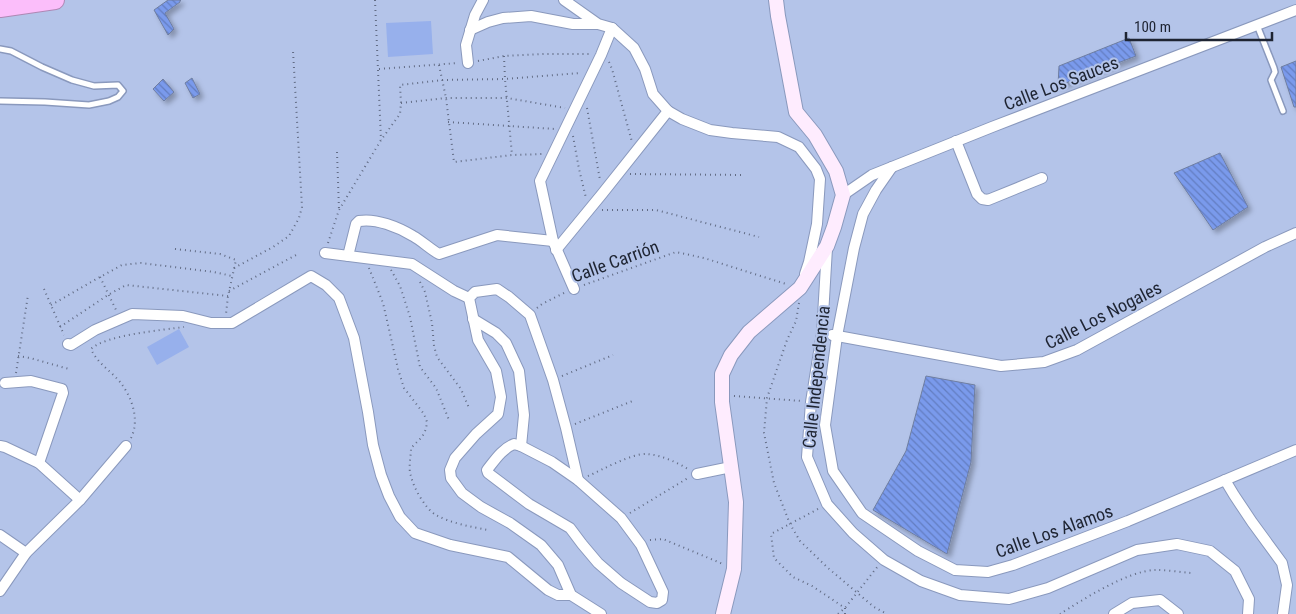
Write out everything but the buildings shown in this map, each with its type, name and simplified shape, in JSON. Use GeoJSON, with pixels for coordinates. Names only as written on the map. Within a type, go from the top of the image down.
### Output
{"type":"FeatureCollection","features":[{"type":"Feature","properties":{"kind":"highway"},"geometry":{"type":"LineString","coordinates":[[0,8],[55,0]]}},
{"type":"Feature","properties":{"kind":"street"},"geometry":{"type":"LineString","coordinates":[[468,62],[466,44],[475,15],[483,0]]}},
{"type":"Feature","properties":{"kind":"street"},"geometry":{"type":"LineString","coordinates":[[564,0],[598,24]]}},
{"type":"Feature","properties":{"kind":"street"},"geometry":{"type":"LineString","coordinates":[[776,0],[796,112],[815,136],[836,172],[843,195]]}},
{"type":"Feature","properties":{"kind":"street","name":"Calle Los Sauces"},"geometry":{"type":"LineString","coordinates":[[843,195],[872,175],[1296,10]]}},
{"type":"Feature","properties":{"kind":"street"},"geometry":{"type":"LineString","coordinates":[[470,30],[502,18],[532,16],[573,24],[598,24],[612,28],[634,48],[653,94],[668,111],[682,119],[710,130],[778,137],[799,147],[816,169],[820,179],[817,224],[809,262],[800,288]]}},
{"type":"Feature","properties":{"kind":"street"},"geometry":{"type":"LineString","coordinates":[[574,289],[554,245],[540,181],[612,28]]}},
{"type":"Feature","properties":{"kind":"street"},"geometry":{"type":"LineString","coordinates":[[554,245],[590,210],[668,111]]}},
{"type":"Feature","properties":{"kind":"street"},"geometry":{"type":"LineString","coordinates":[[956,141],[977,194],[982,199],[988,200],[1042,178]]}},
{"type":"Feature","properties":{"kind":"street","name":"Calle Los Alamos"},"geometry":{"type":"LineString","coordinates":[[892,167],[876,190],[863,214],[854,248],[837,336],[825,425],[833,471],[862,513],[918,551],[955,570],[988,572],[1013,565],[1128,521],[1296,450]]}},
{"type":"Feature","properties":{"kind":"street","name":"Calle Independencia"},"geometry":{"type":"LineString","coordinates":[[843,195],[827,246],[822,333],[811,402],[808,457],[827,504],[853,533],[884,560],[921,581],[960,595],[1009,599],[1048,588],[1137,550],[1177,544],[1210,551],[1235,571],[1249,599],[1248,614]]}},
{"type":"Feature","properties":{"kind":"street"},"geometry":{"type":"LineString","coordinates":[[348,256],[356,224],[362,220],[394,226],[440,254],[497,235],[554,245]]}},
{"type":"Feature","properties":{"kind":"street","name":"Calle Los Nogales"},"geometry":{"type":"LineString","coordinates":[[822,333],[1001,366],[1044,362],[1077,350],[1296,232]]}},
{"type":"Feature","properties":{"kind":"street"},"geometry":{"type":"LineString","coordinates":[[723,614],[734,569],[736,502],[722,402],[722,374],[731,355],[748,332],[800,288],[827,246]]}},
{"type":"Feature","properties":{"kind":"street"},"geometry":{"type":"LineString","coordinates":[[325,253],[412,264],[454,291],[469,298]]}},
{"type":"Feature","properties":{"kind":"street"},"geometry":{"type":"LineString","coordinates":[[68,344],[71,345],[95,330],[132,314],[183,316],[211,323],[232,323],[311,276],[326,285],[338,298],[354,338],[373,445],[389,496],[400,517],[415,533],[450,545],[508,557],[548,590],[558,595],[571,595],[600,614]]}},
{"type":"Feature","properties":{"kind":"street"},"geometry":{"type":"LineString","coordinates":[[469,298],[475,292],[497,289],[510,297],[530,315],[566,428],[578,480]]}},
{"type":"Feature","properties":{"kind":"street"},"geometry":{"type":"LineString","coordinates":[[469,298],[478,340],[496,371],[501,397],[498,414],[476,434],[455,458],[450,470],[450,478],[462,493],[481,507],[510,523],[541,545],[558,565],[571,595]]}},
{"type":"Feature","properties":{"kind":"street"},"geometry":{"type":"LineString","coordinates":[[473,319],[496,333],[506,343],[519,371],[524,416],[521,446]]}},
{"type":"Feature","properties":{"kind":"street"},"geometry":{"type":"LineString","coordinates":[[10,383],[32,381],[62,389],[63,393],[39,463]]}},
{"type":"Feature","properties":{"kind":"street"},"geometry":{"type":"LineString","coordinates":[[514,444],[521,446],[552,462],[578,480],[621,518],[638,540],[663,592],[662,600],[657,603],[650,602],[621,583],[598,563],[570,528],[529,504],[488,473],[487,470],[507,447],[514,444]]}},
{"type":"Feature","properties":{"kind":"street"},"geometry":{"type":"LineString","coordinates":[[0,446],[39,463],[80,500]]}},
{"type":"Feature","properties":{"kind":"street"},"geometry":{"type":"LineString","coordinates":[[0,591],[26,553],[80,500],[126,446]]}},
{"type":"Feature","properties":{"kind":"street"},"geometry":{"type":"LineString","coordinates":[[697,474],[731,467]]}},
{"type":"Feature","properties":{"kind":"street"},"geometry":{"type":"LineString","coordinates":[[1225,480],[1247,515],[1282,563],[1287,585],[1283,614]]}},
{"type":"Feature","properties":{"kind":"street"},"geometry":{"type":"LineString","coordinates":[[0,535],[26,553]]}},
{"type":"Feature","properties":{"kind":"street"},"geometry":{"type":"LineString","coordinates":[[1114,614],[1132,603],[1160,600],[1178,614]]}},
{"type":"Feature","properties":{"kind":"lane"},"geometry":{"type":"LineString","coordinates":[[1256,24],[1274,68],[1275,72],[1271,80],[1283,111]]}},
{"type":"Feature","properties":{"kind":"lane"},"geometry":{"type":"LineString","coordinates":[[0,49],[11,51],[72,80],[94,86],[118,85],[123,91],[118,97],[109,101],[88,105],[0,101]]}},
{"type":"Feature","properties":{"kind":"path"},"geometry":{"type":"LineString","coordinates":[[375,0],[381,140]]}},
{"type":"Feature","properties":{"kind":"path"},"geometry":{"type":"LineString","coordinates":[[234,268],[289,236],[299,218],[302,207],[293,51]]}},
{"type":"Feature","properties":{"kind":"path"},"geometry":{"type":"LineString","coordinates":[[379,69],[440,65],[504,56],[601,54],[606,58],[612,69],[635,154]]}},
{"type":"Feature","properties":{"kind":"path"},"geometry":{"type":"LineString","coordinates":[[504,56],[504,78],[512,155]]}},
{"type":"Feature","properties":{"kind":"path"},"geometry":{"type":"LineString","coordinates":[[440,65],[454,162],[512,155],[554,153]]}},
{"type":"Feature","properties":{"kind":"path"},"geometry":{"type":"LineString","coordinates":[[325,253],[339,210],[381,140],[400,114],[400,85],[443,80],[591,73]]}},
{"type":"Feature","properties":{"kind":"path"},"geometry":{"type":"LineString","coordinates":[[583,91],[602,194]]}},
{"type":"Feature","properties":{"kind":"path"},"geometry":{"type":"LineString","coordinates":[[401,103],[446,98],[507,98],[574,109]]}},
{"type":"Feature","properties":{"kind":"path"},"geometry":{"type":"LineString","coordinates":[[570,119],[579,169],[590,210],[656,210],[759,237]]}},
{"type":"Feature","properties":{"kind":"path"},"geometry":{"type":"LineString","coordinates":[[448,122],[565,130]]}},
{"type":"Feature","properties":{"kind":"path"},"geometry":{"type":"LineString","coordinates":[[337,152],[339,210]]}},
{"type":"Feature","properties":{"kind":"path"},"geometry":{"type":"LineString","coordinates":[[619,174],[745,175]]}},
{"type":"Feature","properties":{"kind":"path"},"geometry":{"type":"LineString","coordinates":[[175,248],[220,254],[236,260],[228,296],[225,323]]}},
{"type":"Feature","properties":{"kind":"path","name":"Calle Carrión"},"geometry":{"type":"LineString","coordinates":[[530,315],[542,304],[574,289],[676,252],[704,258],[800,288]]}},
{"type":"Feature","properties":{"kind":"path"},"geometry":{"type":"LineString","coordinates":[[229,291],[296,255]]}},
{"type":"Feature","properties":{"kind":"path"},"geometry":{"type":"LineString","coordinates":[[365,258],[383,303],[404,388],[424,414],[427,422],[422,437],[412,448],[410,475],[418,493],[434,514],[460,524],[488,530]]}},
{"type":"Feature","properties":{"kind":"path"},"geometry":{"type":"LineString","coordinates":[[386,261],[400,286],[410,317],[420,367],[436,388],[449,420]]}},
{"type":"Feature","properties":{"kind":"path"},"geometry":{"type":"LineString","coordinates":[[52,305],[122,265],[141,263],[232,276]]}},
{"type":"Feature","properties":{"kind":"path"},"geometry":{"type":"LineString","coordinates":[[412,264],[425,292],[437,356],[460,389],[469,408]]}},
{"type":"Feature","properties":{"kind":"path"},"geometry":{"type":"LineString","coordinates":[[100,277],[120,319]]}},
{"type":"Feature","properties":{"kind":"path"},"geometry":{"type":"LineString","coordinates":[[60,327],[126,285],[228,296]]}},
{"type":"Feature","properties":{"kind":"path"},"geometry":{"type":"LineString","coordinates":[[44,289],[68,344]]}},
{"type":"Feature","properties":{"kind":"path"},"geometry":{"type":"LineString","coordinates":[[10,383],[18,356],[28,295]]}},
{"type":"Feature","properties":{"kind":"path"},"geometry":{"type":"LineString","coordinates":[[126,446],[134,431],[134,415],[129,396],[120,382],[94,356],[92,349],[96,344],[127,335],[183,327]]}},
{"type":"Feature","properties":{"kind":"path"},"geometry":{"type":"LineString","coordinates":[[552,380],[613,355]]}},
{"type":"Feature","properties":{"kind":"path"},"geometry":{"type":"LineString","coordinates":[[18,356],[69,368]]}},
{"type":"Feature","properties":{"kind":"path"},"geometry":{"type":"LineString","coordinates":[[722,395],[811,402]]}},
{"type":"Feature","properties":{"kind":"path"},"geometry":{"type":"LineString","coordinates":[[566,428],[635,400]]}},
{"type":"Feature","properties":{"kind":"path"},"geometry":{"type":"LineString","coordinates":[[578,480],[629,458],[646,454],[659,456],[697,474]]}},
{"type":"Feature","properties":{"kind":"path"},"geometry":{"type":"LineString","coordinates":[[621,518],[656,496],[697,474]]}},
{"type":"Feature","properties":{"kind":"path"},"geometry":{"type":"LineString","coordinates":[[827,504],[771,534],[774,558],[793,577],[812,586],[846,608]]}},
{"type":"Feature","properties":{"kind":"path"},"geometry":{"type":"LineString","coordinates":[[638,540],[663,539],[734,569]]}},
{"type":"Feature","properties":{"kind":"path"},"geometry":{"type":"LineString","coordinates":[[838,614],[846,608],[884,560]]}},
{"type":"Feature","properties":{"kind":"path"},"geometry":{"type":"LineString","coordinates":[[1060,614],[1108,586],[1134,575],[1154,570],[1191,573]]}},
{"type":"Feature","properties":{"kind":"path"},"geometry":{"type":"LineString","coordinates":[[845,614],[846,608]]}},
{"type":"Feature","properties":{"kind":"shaded area"},"geometry":{"type":"Polygon","coordinates":[[[431,21],[433,54],[388,57],[386,23],[431,21]]]}},
{"type":"Feature","properties":{"kind":"shaded area"},"geometry":{"type":"Polygon","coordinates":[[[179,329],[189,347],[157,365],[147,347],[179,329]]]}}]}
